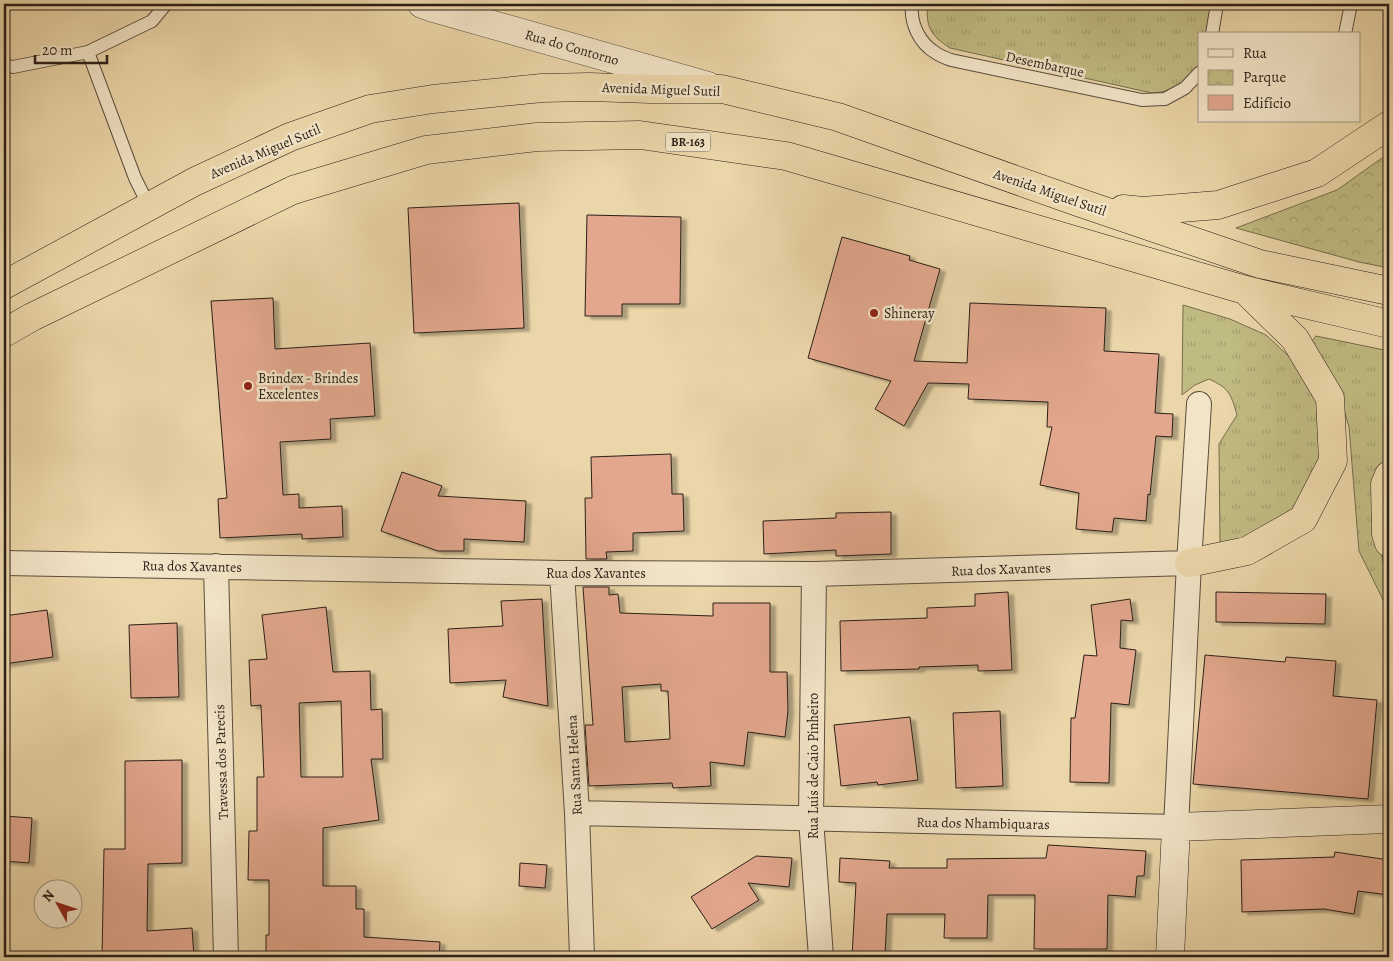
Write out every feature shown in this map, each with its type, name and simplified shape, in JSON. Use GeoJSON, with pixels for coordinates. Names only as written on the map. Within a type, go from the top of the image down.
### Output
{"type":"FeatureCollection","features":[{"type":"Feature","properties":{"kind":"highway","name":"Avenida Miguel Sutil"},"geometry":{"type":"LineString","coordinates":[[4,285],[194,182],[290,137],[370,109],[433,99],[542,88],[589,86],[651,89],[722,89],[838,117],[1260,264],[1389,291]]}},
{"type":"Feature","properties":{"kind":"highway"},"geometry":{"type":"LineString","coordinates":[[1078,202],[1143,211],[1218,205],[1317,173],[1389,125]]}},
{"type":"Feature","properties":{"kind":"highway","name":"BR-163"},"geometry":{"type":"LineString","coordinates":[[4,333],[32,317],[293,190],[426,150],[537,138],[640,135],[786,156],[1245,290],[1389,324]]}},
{"type":"Feature","properties":{"kind":"highway"},"geometry":{"type":"LineString","coordinates":[[1189,563],[1247,551],[1303,519],[1333,461],[1330,398],[1295,339],[1245,290]]}},
{"type":"Feature","properties":{"kind":"highway"},"geometry":{"type":"LineString","coordinates":[[1389,474],[1385,484],[1386,534],[1389,543]]}},
{"type":"Feature","properties":{"kind":"main road","name":"Rua do Contorno"},"geometry":{"type":"LineString","coordinates":[[422,4],[722,89]]}},
{"type":"Feature","properties":{"kind":"main road","name":"Rua dos Nhambiquaras"},"geometry":{"type":"LineString","coordinates":[[1176,827],[1389,818]]}},
{"type":"Feature","properties":{"kind":"main road"},"geometry":{"type":"LineString","coordinates":[[1170,957],[1176,827]]}},
{"type":"Feature","properties":{"kind":"street"},"geometry":{"type":"LineString","coordinates":[[1176,827],[1199,404]]}},
{"type":"Feature","properties":{"kind":"street","name":"Rua dos Xavantes"},"geometry":{"type":"LineString","coordinates":[[4,563],[814,574],[1189,563]]}},
{"type":"Feature","properties":{"kind":"street","name":"Travessa dos Parecis"},"geometry":{"type":"LineString","coordinates":[[216,566],[226,957]]}},
{"type":"Feature","properties":{"kind":"street","name":"Rua Santa Helena"},"geometry":{"type":"LineString","coordinates":[[562,572],[582,957]]}},
{"type":"Feature","properties":{"kind":"street","name":"Rua Luís de Caio Pinheiro"},"geometry":{"type":"LineString","coordinates":[[814,574],[811,819],[821,957]]}},
{"type":"Feature","properties":{"kind":"street","name":"Rua dos Nhambiquaras"},"geometry":{"type":"LineString","coordinates":[[576,813],[1176,827]]}},
{"type":"Feature","properties":{"kind":"lane"},"geometry":{"type":"LineString","coordinates":[[4,65],[13,67],[88,52],[152,21],[166,4]]}},
{"type":"Feature","properties":{"kind":"lane","name":"Desembarque"},"geometry":{"type":"LineString","coordinates":[[912,4],[911,13],[914,28],[922,40],[935,53],[951,60],[1142,100],[1165,99],[1185,88],[1198,74]]}},
{"type":"Feature","properties":{"kind":"lane"},"geometry":{"type":"LineString","coordinates":[[1212,32],[1217,4]]}},
{"type":"Feature","properties":{"kind":"lane"},"geometry":{"type":"LineString","coordinates":[[1345,32],[1351,4]]}},
{"type":"Feature","properties":{"kind":"lane"},"geometry":{"type":"LineString","coordinates":[[88,52],[135,178],[149,206]]}},
{"type":"Feature","properties":{"kind":"lane"},"geometry":{"type":"LineString","coordinates":[[1185,88],[1198,91]]}},
{"type":"Feature","properties":{"kind":"green space"},"geometry":{"type":"Polygon","coordinates":[[[928,4],[1021,4],[1040,6],[1048,4],[1211,4],[1206,32],[1198,32],[1198,65],[1183,83],[1162,92],[1152,93],[950,48],[934,35],[929,24],[928,4]]]}},
{"type":"Feature","properties":{"kind":"green space"},"geometry":{"type":"Polygon","coordinates":[[[1389,153],[1389,268],[1359,262],[1236,228],[1337,190],[1389,153]]]}},
{"type":"Feature","properties":{"kind":"green space"},"geometry":{"type":"Polygon","coordinates":[[[1183,305],[1230,319],[1266,335],[1294,361],[1315,396],[1321,415],[1324,439],[1317,484],[1274,531],[1220,544],[1219,444],[1237,415],[1228,392],[1221,385],[1209,379],[1195,385],[1182,395],[1183,305]]]}},
{"type":"Feature","properties":{"kind":"green space"},"geometry":{"type":"Polygon","coordinates":[[[1316,336],[1389,351],[1389,441],[1378,481],[1376,532],[1386,574],[1389,579],[1389,612],[1359,551],[1349,427],[1335,380],[1312,341],[1316,336]]]}},
{"type":"Feature","properties":{"kind":"building"},"geometry":{"type":"Polygon","coordinates":[[[519,203],[524,328],[414,333],[408,208],[519,203]]]}},
{"type":"Feature","properties":{"kind":"building"},"geometry":{"type":"Polygon","coordinates":[[[587,215],[681,217],[680,304],[622,304],[622,316],[585,316],[587,215]]]}},
{"type":"Feature","properties":{"kind":"building"},"geometry":{"type":"Polygon","coordinates":[[[842,237],[910,256],[909,260],[940,269],[914,361],[967,363],[970,303],[1106,308],[1104,351],[1159,354],[1155,413],[1173,414],[1172,437],[1156,436],[1146,521],[1114,518],[1112,532],[1076,529],[1079,493],[1040,485],[1052,427],[1047,427],[1048,402],[968,399],[969,384],[928,383],[904,426],[875,409],[891,381],[808,358],[842,237]]]}},
{"type":"Feature","properties":{"kind":"building"},"geometry":{"type":"Polygon","coordinates":[[[273,298],[275,349],[370,343],[375,416],[330,419],[331,439],[280,442],[283,495],[299,494],[299,508],[342,506],[343,537],[302,539],[302,534],[220,538],[218,499],[227,498],[211,301],[273,298]]]}},
{"type":"Feature","properties":{"kind":"building"},"geometry":{"type":"Polygon","coordinates":[[[671,454],[672,494],[683,494],[684,531],[633,533],[633,551],[606,552],[607,559],[586,559],[585,498],[592,498],[591,457],[671,454]]]}},
{"type":"Feature","properties":{"kind":"building"},"geometry":{"type":"Polygon","coordinates":[[[402,472],[442,486],[438,496],[526,501],[524,542],[464,539],[464,551],[438,551],[381,531],[402,472]]]}},
{"type":"Feature","properties":{"kind":"building"},"geometry":{"type":"Polygon","coordinates":[[[891,512],[891,554],[836,556],[836,550],[764,554],[763,521],[836,518],[836,513],[891,512]]]}},
{"type":"Feature","properties":{"kind":"building"},"geometry":{"type":"Polygon","coordinates":[[[583,587],[609,587],[609,595],[618,594],[620,613],[713,616],[713,603],[770,603],[770,672],[787,672],[788,711],[785,737],[748,732],[744,766],[710,762],[711,786],[673,788],[672,783],[589,786],[585,725],[593,725],[583,587]],[[661,684],[622,687],[625,742],[670,739],[668,691],[661,691],[661,684]]]}},
{"type":"Feature","properties":{"kind":"building"},"geometry":{"type":"Polygon","coordinates":[[[1008,592],[1012,670],[978,671],[978,665],[841,671],[840,621],[927,618],[927,608],[975,606],[975,594],[1008,592]]]}},
{"type":"Feature","properties":{"kind":"building"},"geometry":{"type":"Polygon","coordinates":[[[1216,592],[1326,594],[1325,624],[1216,622],[1216,592]]]}},
{"type":"Feature","properties":{"kind":"building"},"geometry":{"type":"Polygon","coordinates":[[[542,599],[548,706],[503,697],[506,680],[450,683],[448,629],[503,626],[501,601],[542,599]]]}},
{"type":"Feature","properties":{"kind":"building"},"geometry":{"type":"Polygon","coordinates":[[[1130,599],[1133,621],[1121,620],[1120,648],[1136,650],[1129,705],[1111,703],[1109,783],[1070,782],[1071,718],[1075,718],[1084,655],[1097,656],[1091,605],[1130,599]]]}},
{"type":"Feature","properties":{"kind":"building"},"geometry":{"type":"Polygon","coordinates":[[[326,607],[333,672],[370,671],[371,710],[382,709],[383,759],[371,759],[379,820],[323,828],[323,886],[356,886],[356,909],[364,909],[364,937],[440,942],[439,957],[266,957],[266,935],[269,935],[269,880],[248,880],[249,831],[257,831],[257,777],[264,777],[261,705],[251,706],[249,660],[267,659],[262,615],[326,607]],[[341,701],[299,703],[301,777],[343,777],[341,701]]]}},
{"type":"Feature","properties":{"kind":"building"},"geometry":{"type":"Polygon","coordinates":[[[47,610],[53,657],[4,664],[4,616],[47,610]]]}},
{"type":"Feature","properties":{"kind":"building"},"geometry":{"type":"Polygon","coordinates":[[[177,623],[179,697],[131,698],[129,625],[177,623]]]}},
{"type":"Feature","properties":{"kind":"building"},"geometry":{"type":"Polygon","coordinates":[[[1205,655],[1285,662],[1286,657],[1336,661],[1333,696],[1377,700],[1368,799],[1193,784],[1205,655]]]}},
{"type":"Feature","properties":{"kind":"building"},"geometry":{"type":"Polygon","coordinates":[[[1000,711],[1003,786],[956,788],[953,713],[1000,711]]]}},
{"type":"Feature","properties":{"kind":"building"},"geometry":{"type":"Polygon","coordinates":[[[910,717],[918,780],[878,785],[877,782],[841,786],[834,725],[910,717]]]}},
{"type":"Feature","properties":{"kind":"building"},"geometry":{"type":"Polygon","coordinates":[[[182,760],[182,863],[148,864],[147,931],[192,928],[194,957],[102,957],[104,849],[125,849],[125,761],[182,760]]]}},
{"type":"Feature","properties":{"kind":"building"},"geometry":{"type":"Polygon","coordinates":[[[4,816],[32,818],[29,863],[4,861],[4,816]]]}},
{"type":"Feature","properties":{"kind":"building"},"geometry":{"type":"Polygon","coordinates":[[[1048,845],[1146,851],[1144,876],[1137,876],[1135,897],[1108,895],[1107,949],[1034,949],[1035,895],[988,895],[987,938],[944,938],[945,914],[887,914],[885,957],[852,957],[856,883],[839,882],[840,858],[890,861],[889,868],[947,868],[947,859],[1046,858],[1048,845]]]}},
{"type":"Feature","properties":{"kind":"building"},"geometry":{"type":"Polygon","coordinates":[[[1335,852],[1389,860],[1389,895],[1358,891],[1354,914],[1324,909],[1242,912],[1241,860],[1334,857],[1335,852]]]}},
{"type":"Feature","properties":{"kind":"building"},"geometry":{"type":"Polygon","coordinates":[[[756,856],[792,858],[789,887],[748,883],[759,900],[712,929],[691,897],[756,856]]]}},
{"type":"Feature","properties":{"kind":"building"},"geometry":{"type":"Polygon","coordinates":[[[520,863],[547,865],[545,888],[519,886],[520,863]]]}},
{"type":"Feature","properties":{"kind":"place","name":"Shineray"},"geometry":{"type":"Point","coordinates":[874,313]}},
{"type":"Feature","properties":{"kind":"place","name":"Brindex - Brindes Excelentes"},"geometry":{"type":"Point","coordinates":[248,386]}}]}
